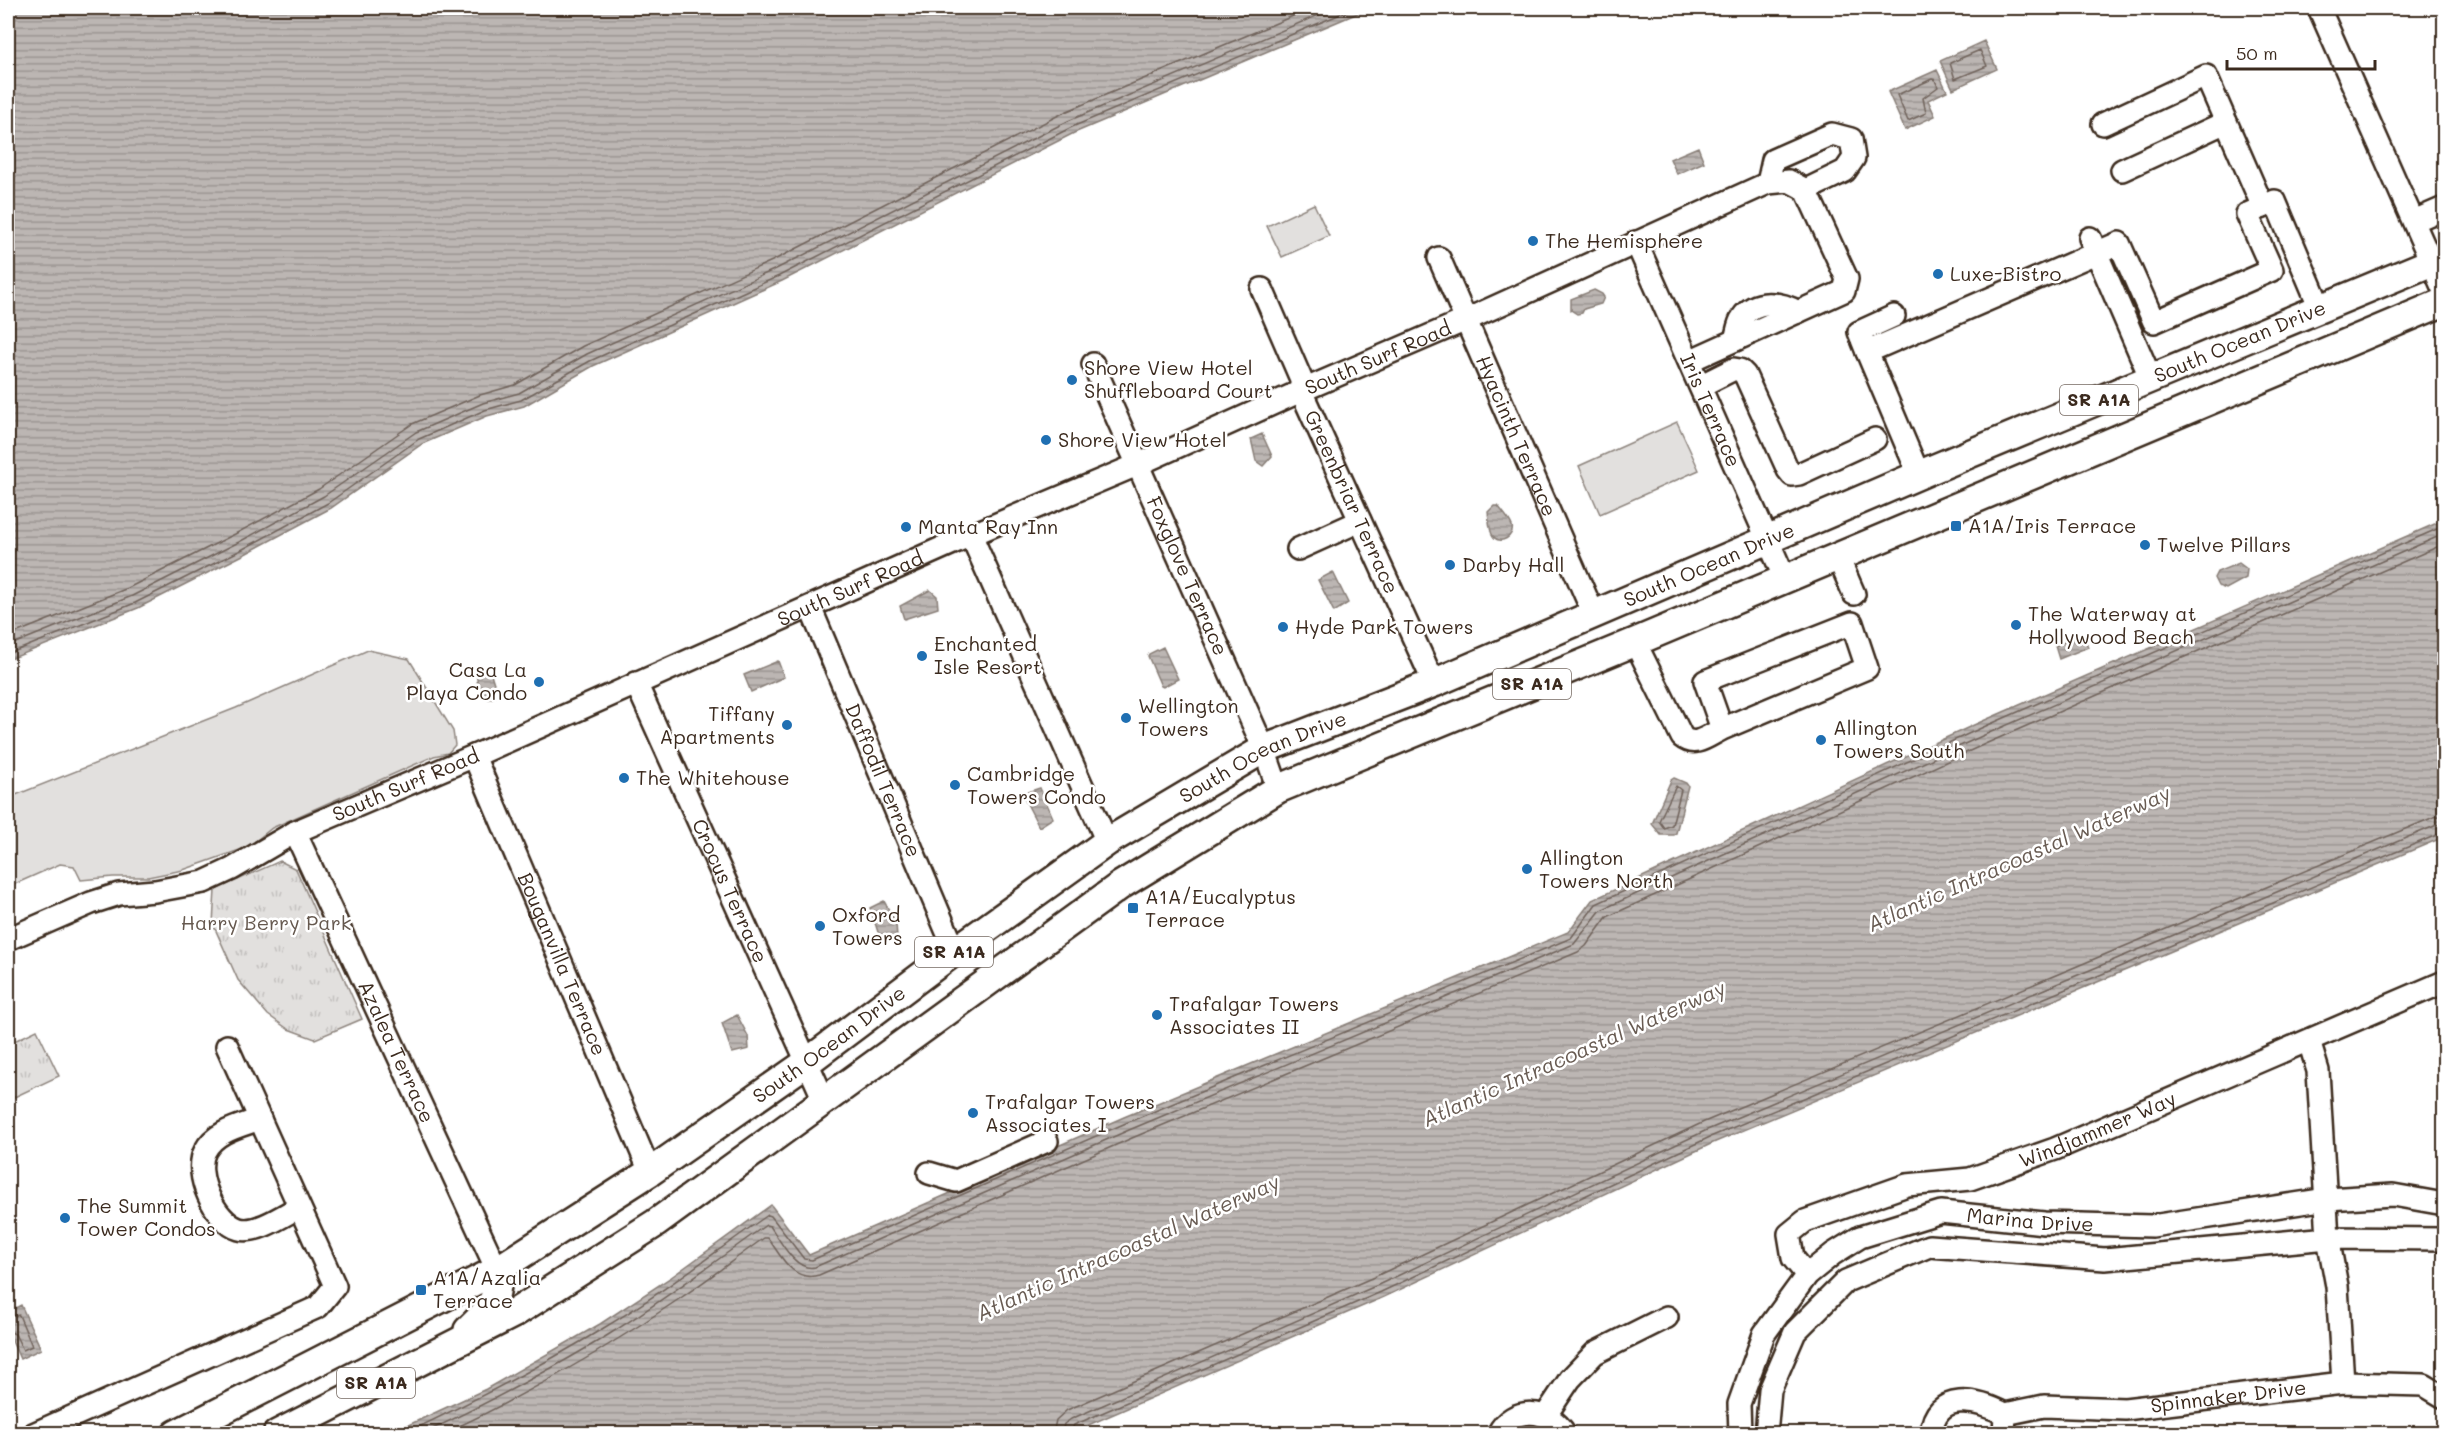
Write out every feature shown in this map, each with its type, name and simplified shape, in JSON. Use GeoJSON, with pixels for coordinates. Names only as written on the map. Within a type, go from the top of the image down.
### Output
{"type":"FeatureCollection","features":[{"type":"Feature","properties":{"kind":"main road","name":"South Ocean Drive"},"geometry":{"type":"LineString","coordinates":[[176,1434],[497,1270],[650,1172],[806,1063],[955,951],[1107,842],[1264,749],[1434,683],[1919,475],[2438,259]]}},
{"type":"Feature","properties":{"kind":"main road","name":"South Ocean Drive"},"geometry":{"type":"LineString","coordinates":[[277,1434],[513,1314],[656,1223],[1120,885],[1278,789],[1838,558],[2445,302]]}},
{"type":"Feature","properties":{"kind":"main road"},"geometry":{"type":"LineString","coordinates":[[422,1360],[468,1330],[484,1316],[495,1300],[498,1287],[497,1270]]}},
{"type":"Feature","properties":{"kind":"street"},"geometry":{"type":"LineString","coordinates":[[2319,8],[2414,221],[2438,259],[2445,291]]}},
{"type":"Feature","properties":{"kind":"street"},"geometry":{"type":"LineString","coordinates":[[2103,124],[2206,76],[2226,122],[2320,309]]}},
{"type":"Feature","properties":{"kind":"street"},"geometry":{"type":"LineString","coordinates":[[2122,170],[2226,122]]}},
{"type":"Feature","properties":{"kind":"street"},"geometry":{"type":"LineString","coordinates":[[1689,361],[1844,291],[1847,279],[1798,186],[1845,171],[1854,158],[1851,140],[1832,134],[1773,160],[1768,183]]}},
{"type":"Feature","properties":{"kind":"street","name":"South Surf Road"},"geometry":{"type":"LineString","coordinates":[[8,939],[90,903],[119,894],[155,891],[204,882],[232,869],[295,832],[474,756],[970,535],[1137,465],[1467,320],[1768,183],[1798,186]]}},
{"type":"Feature","properties":{"kind":"street"},"geometry":{"type":"LineString","coordinates":[[1867,352],[2093,246],[2119,243],[2154,322],[2272,270],[2247,214],[2269,204]]}},
{"type":"Feature","properties":{"kind":"street"},"geometry":{"type":"LineString","coordinates":[[2414,221],[2445,208]]}},
{"type":"Feature","properties":{"kind":"street","name":"Iris Terrace"},"geometry":{"type":"LineString","coordinates":[[1636,242],[1785,579]]}},
{"type":"Feature","properties":{"kind":"street"},"geometry":{"type":"LineString","coordinates":[[2093,246],[2151,379]]}},
{"type":"Feature","properties":{"kind":"street","name":"Hyacinth Terrace"},"geometry":{"type":"LineString","coordinates":[[1439,258],[1594,615]]}},
{"type":"Feature","properties":{"kind":"street","name":"Greenbriar Terrace"},"geometry":{"type":"LineString","coordinates":[[1262,289],[1300,379],[1301,391],[1434,683]]}},
{"type":"Feature","properties":{"kind":"street"},"geometry":{"type":"LineString","coordinates":[[1894,316],[1859,332],[1919,475]]}},
{"type":"Feature","properties":{"kind":"street","name":"Foxglove Terrace"},"geometry":{"type":"LineString","coordinates":[[1094,364],[1264,749],[1278,789]]}},
{"type":"Feature","properties":{"kind":"street"},"geometry":{"type":"LineString","coordinates":[[1700,387],[1734,369],[1740,370],[1792,475],[1799,474],[1875,439]]}},
{"type":"Feature","properties":{"kind":"street"},"geometry":{"type":"LineString","coordinates":[[1298,549],[1360,521]]}},
{"type":"Feature","properties":{"kind":"street"},"geometry":{"type":"LineString","coordinates":[[970,535],[1107,842]]}},
{"type":"Feature","properties":{"kind":"street"},"geometry":{"type":"LineString","coordinates":[[1838,558],[1854,594]]}},
{"type":"Feature","properties":{"kind":"street","name":"Daffodil Terrace"},"geometry":{"type":"LineString","coordinates":[[810,608],[955,951]]}},
{"type":"Feature","properties":{"kind":"street"},"geometry":{"type":"LineString","coordinates":[[1635,642],[1682,737],[1688,742],[1695,743],[1722,729],[1867,668],[1852,623],[1705,681],[1722,729]]}},
{"type":"Feature","properties":{"kind":"street","name":"Crocus Terrace"},"geometry":{"type":"LineString","coordinates":[[636,683],[824,1100]]}},
{"type":"Feature","properties":{"kind":"street","name":"Bouganvilla Terrace"},"geometry":{"type":"LineString","coordinates":[[474,756],[650,1172]]}},
{"type":"Feature","properties":{"kind":"street","name":"Azalea Terrace"},"geometry":{"type":"LineString","coordinates":[[295,832],[497,1270]]}},
{"type":"Feature","properties":{"kind":"street","name":"Windjammer Way"},"geometry":{"type":"LineString","coordinates":[[1807,1275],[1792,1258],[1789,1234],[1805,1221],[1906,1185],[1970,1179],[1997,1171],[2055,1149],[2445,982]]}},
{"type":"Feature","properties":{"kind":"street"},"geometry":{"type":"LineString","coordinates":[[2309,1041],[2318,1071],[2328,1238],[2337,1286],[2343,1383]]}},
{"type":"Feature","properties":{"kind":"street"},"geometry":{"type":"LineString","coordinates":[[33,1434],[67,1427],[318,1307],[335,1286],[227,1046]]}},
{"type":"Feature","properties":{"kind":"street"},"geometry":{"type":"LineString","coordinates":[[260,1119],[225,1132],[204,1152],[202,1169],[207,1191],[224,1221],[241,1230],[264,1226],[299,1207]]}},
{"type":"Feature","properties":{"kind":"street"},"geometry":{"type":"LineString","coordinates":[[929,1173],[956,1181],[1047,1141]]}},
{"type":"Feature","properties":{"kind":"street","name":"Marina Drive"},"geometry":{"type":"LineString","coordinates":[[1740,1434],[1739,1404],[1764,1334],[1807,1275],[1833,1254],[1860,1237],[1941,1212],[2044,1223],[2152,1226],[2327,1199],[2392,1195],[2445,1204]]}},
{"type":"Feature","properties":{"kind":"street","name":"Marina Drive"},"geometry":{"type":"LineString","coordinates":[[1766,1434],[1770,1390],[1795,1332],[1846,1281],[1929,1246],[2104,1259],[2328,1238],[2445,1239]]}},
{"type":"Feature","properties":{"kind":"street"},"geometry":{"type":"LineString","coordinates":[[1546,1415],[1570,1379],[1594,1353],[1667,1317]]}},
{"type":"Feature","properties":{"kind":"street","name":"Spinnaker Drive"},"geometry":{"type":"LineString","coordinates":[[1931,1434],[1936,1416],[1955,1402],[1968,1400],[1979,1402],[2005,1424],[2044,1406],[2125,1409],[2343,1383],[2424,1385],[2445,1397]]}},
{"type":"Feature","properties":{"kind":"street"},"geometry":{"type":"LineString","coordinates":[[1498,1434],[1510,1419],[1522,1414],[1534,1413],[1546,1415],[1557,1422],[1565,1434]]}},
{"type":"Feature","properties":{"kind":"green space"},"geometry":{"type":"Polygon","coordinates":[[[1314,204],[1329,236],[1282,257],[1267,226],[1314,204]]]}},
{"type":"Feature","properties":{"kind":"green space"},"geometry":{"type":"Polygon","coordinates":[[[1677,422],[1699,470],[1600,514],[1579,466],[1677,422]]]}},
{"type":"Feature","properties":{"kind":"green space"},"geometry":{"type":"Polygon","coordinates":[[[368,650],[409,659],[453,731],[455,745],[448,753],[434,756],[272,828],[248,847],[183,870],[148,877],[81,880],[74,866],[60,864],[8,887],[8,798],[236,708],[368,650]]]}},
{"type":"Feature","properties":{"kind":"green space","name":"Harry Berry Park"},"geometry":{"type":"Polygon","coordinates":[[[280,861],[296,869],[362,1019],[315,1039],[288,1029],[268,1015],[238,980],[213,924],[215,890],[280,861]]]}},
{"type":"Feature","properties":{"kind":"green space"},"geometry":{"type":"Polygon","coordinates":[[[37,1030],[59,1076],[8,1100],[8,1044],[37,1030]]]}},
{"type":"Feature","properties":{"kind":"water"},"geometry":{"type":"Polygon","coordinates":[[[8,8],[1370,8],[1074,133],[782,281],[593,366],[524,406],[487,416],[422,444],[331,508],[245,554],[138,608],[8,660],[8,8]]]}},
{"type":"Feature","properties":{"kind":"water"},"geometry":{"type":"Polygon","coordinates":[[[1984,41],[1997,69],[1953,89],[1940,61],[1984,41]]]}},
{"type":"Feature","properties":{"kind":"water"},"geometry":{"type":"Polygon","coordinates":[[[1937,70],[1947,91],[1928,100],[1935,116],[1905,130],[1888,92],[1937,70]]]}},
{"type":"Feature","properties":{"kind":"water"},"geometry":{"type":"Polygon","coordinates":[[[1698,147],[1704,162],[1677,174],[1670,159],[1698,147]]]}},
{"type":"Feature","properties":{"kind":"water"},"geometry":{"type":"Polygon","coordinates":[[[1594,290],[1604,297],[1601,304],[1584,309],[1582,313],[1577,314],[1571,310],[1571,299],[1594,290]]]}},
{"type":"Feature","properties":{"kind":"water"},"geometry":{"type":"Polygon","coordinates":[[[1262,434],[1272,456],[1263,466],[1256,461],[1251,439],[1262,434]]]}},
{"type":"Feature","properties":{"kind":"water"},"geometry":{"type":"Polygon","coordinates":[[[1494,506],[1498,506],[1512,526],[1511,533],[1503,540],[1496,539],[1491,531],[1488,512],[1494,506]]]}},
{"type":"Feature","properties":{"kind":"water","name":"Atlantic Intracoastal Waterway"},"geometry":{"type":"Polygon","coordinates":[[[2444,520],[2444,837],[1713,1143],[1384,1297],[1070,1433],[389,1434],[486,1389],[600,1324],[670,1278],[771,1205],[809,1255],[1124,1117],[1568,932],[1592,900],[1976,724],[2444,520]]]}},
{"type":"Feature","properties":{"kind":"water"},"geometry":{"type":"Polygon","coordinates":[[[2239,563],[2247,569],[2246,578],[2226,589],[2218,586],[2214,578],[2217,572],[2239,563]]]}},
{"type":"Feature","properties":{"kind":"water"},"geometry":{"type":"Polygon","coordinates":[[[1333,572],[1348,603],[1334,612],[1318,580],[1333,572]]]}},
{"type":"Feature","properties":{"kind":"water"},"geometry":{"type":"Polygon","coordinates":[[[930,590],[937,596],[938,608],[904,619],[900,606],[930,590]]]}},
{"type":"Feature","properties":{"kind":"water"},"geometry":{"type":"Polygon","coordinates":[[[2083,634],[2088,647],[2059,659],[2055,646],[2083,634]]]}},
{"type":"Feature","properties":{"kind":"water"},"geometry":{"type":"Polygon","coordinates":[[[1163,647],[1178,679],[1163,687],[1148,656],[1163,647]]]}},
{"type":"Feature","properties":{"kind":"water"},"geometry":{"type":"Polygon","coordinates":[[[778,661],[784,677],[751,692],[744,675],[778,661]]]}},
{"type":"Feature","properties":{"kind":"water"},"geometry":{"type":"Polygon","coordinates":[[[481,672],[491,674],[497,693],[495,697],[489,699],[480,689],[477,676],[481,672]]]}},
{"type":"Feature","properties":{"kind":"water"},"geometry":{"type":"Polygon","coordinates":[[[1674,778],[1688,786],[1676,833],[1661,835],[1652,824],[1671,780],[1674,778]]]}},
{"type":"Feature","properties":{"kind":"water"},"geometry":{"type":"Polygon","coordinates":[[[1040,788],[1053,818],[1039,827],[1023,796],[1024,793],[1040,788]]]}},
{"type":"Feature","properties":{"kind":"water"},"geometry":{"type":"Polygon","coordinates":[[[884,901],[896,923],[897,938],[880,938],[870,908],[884,901]]]}},
{"type":"Feature","properties":{"kind":"water"},"geometry":{"type":"Polygon","coordinates":[[[737,1015],[748,1036],[749,1049],[732,1053],[722,1023],[737,1015]]]}},
{"type":"Feature","properties":{"kind":"water"},"geometry":{"type":"Polygon","coordinates":[[[21,1305],[41,1349],[20,1359],[8,1332],[8,1312],[21,1305]]]}},
{"type":"Feature","properties":{"kind":"place","name":"The Hemisphere"},"geometry":{"type":"Point","coordinates":[1533,241]}},
{"type":"Feature","properties":{"kind":"place","name":"Luxe-Bistro"},"geometry":{"type":"Point","coordinates":[1938,274]}},
{"type":"Feature","properties":{"kind":"place","name":"Shore View Hotel Shuffleboard Court"},"geometry":{"type":"Point","coordinates":[1072,380]}},
{"type":"Feature","properties":{"kind":"place","name":"Shore View Hotel"},"geometry":{"type":"Point","coordinates":[1046,440]}},
{"type":"Feature","properties":{"kind":"place","name":"A1A/Iris Terrace"},"geometry":{"type":"Point","coordinates":[1956,526]}},
{"type":"Feature","properties":{"kind":"place","name":"Manta Ray Inn"},"geometry":{"type":"Point","coordinates":[906,527]}},
{"type":"Feature","properties":{"kind":"place","name":"Twelve Pillars"},"geometry":{"type":"Point","coordinates":[2145,545]}},
{"type":"Feature","properties":{"kind":"place","name":"Darby Hall"},"geometry":{"type":"Point","coordinates":[1450,565]}},
{"type":"Feature","properties":{"kind":"place","name":"The Waterway at Hollywood Beach"},"geometry":{"type":"Point","coordinates":[2016,625]}},
{"type":"Feature","properties":{"kind":"place","name":"Hyde Park Towers"},"geometry":{"type":"Point","coordinates":[1283,627]}},
{"type":"Feature","properties":{"kind":"place","name":"Enchanted Isle Resort"},"geometry":{"type":"Point","coordinates":[922,656]}},
{"type":"Feature","properties":{"kind":"place","name":"Casa La Playa Condo"},"geometry":{"type":"Point","coordinates":[539,682]}},
{"type":"Feature","properties":{"kind":"place","name":"Wellington Towers"},"geometry":{"type":"Point","coordinates":[1126,718]}},
{"type":"Feature","properties":{"kind":"place","name":"Tiffany Apartments"},"geometry":{"type":"Point","coordinates":[787,725]}},
{"type":"Feature","properties":{"kind":"place","name":"Allington Towers South"},"geometry":{"type":"Point","coordinates":[1821,740]}},
{"type":"Feature","properties":{"kind":"place","name":"The Whitehouse"},"geometry":{"type":"Point","coordinates":[624,778]}},
{"type":"Feature","properties":{"kind":"place","name":"Cambridge Towers Condo"},"geometry":{"type":"Point","coordinates":[955,785]}},
{"type":"Feature","properties":{"kind":"place","name":"Allington Towers North"},"geometry":{"type":"Point","coordinates":[1527,869]}},
{"type":"Feature","properties":{"kind":"place","name":"A1A/Eucalyptus Terrace"},"geometry":{"type":"Point","coordinates":[1133,908]}},
{"type":"Feature","properties":{"kind":"place","name":"Oxford Towers"},"geometry":{"type":"Point","coordinates":[820,926]}},
{"type":"Feature","properties":{"kind":"place","name":"Trafalgar Towers Associates II"},"geometry":{"type":"Point","coordinates":[1157,1015]}},
{"type":"Feature","properties":{"kind":"place","name":"Trafalgar Towers Associates I"},"geometry":{"type":"Point","coordinates":[973,1113]}},
{"type":"Feature","properties":{"kind":"place","name":"The Summit Tower Condos"},"geometry":{"type":"Point","coordinates":[65,1218]}},
{"type":"Feature","properties":{"kind":"place","name":"A1A/Azalia Terrace"},"geometry":{"type":"Point","coordinates":[421,1290]}}]}
